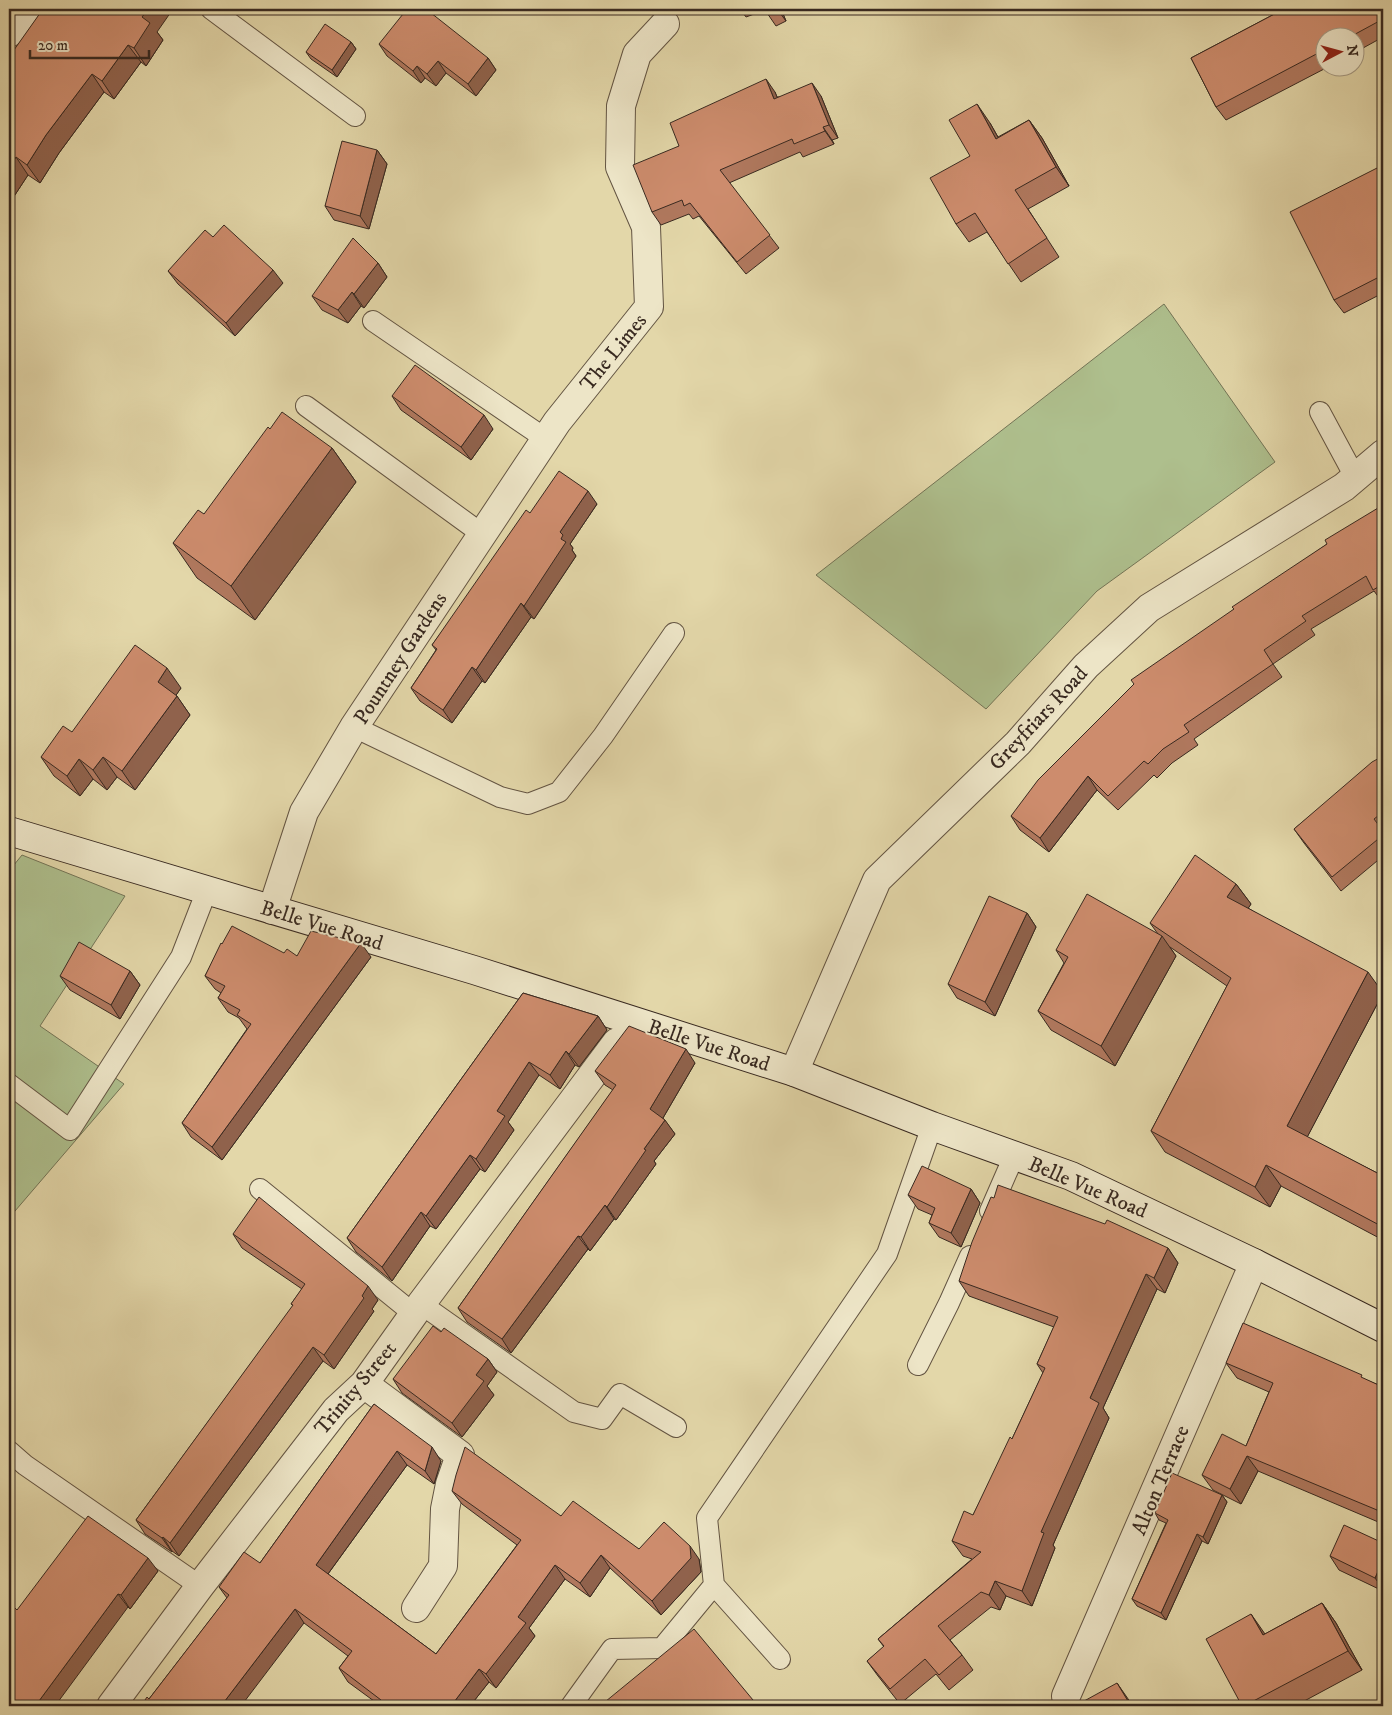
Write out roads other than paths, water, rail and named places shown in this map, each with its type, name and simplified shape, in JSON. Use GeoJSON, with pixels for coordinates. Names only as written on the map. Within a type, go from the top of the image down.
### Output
{"type":"FeatureCollection","features":[{"type":"Feature","properties":{"kind":"street"},"geometry":{"type":"LineString","coordinates":[[9,33],[26,9]]}},
{"type":"Feature","properties":{"kind":"street","name":"The Limes"},"geometry":{"type":"LineString","coordinates":[[552,430],[650,307],[646,227],[620,167],[621,106],[638,54],[665,24]]}},
{"type":"Feature","properties":{"kind":"street","name":"Pountney Gardens"},"geometry":{"type":"LineString","coordinates":[[272,910],[304,812],[354,727],[552,430]]}},
{"type":"Feature","properties":{"kind":"street","name":"Greyfriars Road"},"geometry":{"type":"LineString","coordinates":[[794,1072],[877,880],[1018,743],[1086,666],[1149,608],[1344,487],[1383,454]]}},
{"type":"Feature","properties":{"kind":"street","name":"Belle Vue Road"},"geometry":{"type":"LineString","coordinates":[[9,831],[474,970],[794,1072],[932,1126],[1071,1176],[1254,1263],[1383,1328]]}},
{"type":"Feature","properties":{"kind":"street","name":"Trinity Street"},"geometry":{"type":"LineString","coordinates":[[111,1706],[200,1586],[336,1410],[364,1384],[633,1021]]}},
{"type":"Feature","properties":{"kind":"street","name":"Alton Terrace"},"geometry":{"type":"LineString","coordinates":[[1066,1696],[1254,1263]]}},
{"type":"Feature","properties":{"kind":"street"},"geometry":{"type":"LineString","coordinates":[[364,1384],[460,1455],[450,1484],[445,1509],[443,1566],[416,1608]]}},
{"type":"Feature","properties":{"kind":"lane"},"geometry":{"type":"LineString","coordinates":[[211,9],[355,116]]}},
{"type":"Feature","properties":{"kind":"lane"},"geometry":{"type":"LineString","coordinates":[[373,320],[552,430]]}},
{"type":"Feature","properties":{"kind":"lane"},"geometry":{"type":"LineString","coordinates":[[306,406],[482,534]]}},
{"type":"Feature","properties":{"kind":"lane"},"geometry":{"type":"LineString","coordinates":[[1320,412],[1355,477]]}},
{"type":"Feature","properties":{"kind":"lane"},"geometry":{"type":"LineString","coordinates":[[354,727],[500,797],[528,804],[559,792],[602,736],[674,633]]}},
{"type":"Feature","properties":{"kind":"lane"},"geometry":{"type":"LineString","coordinates":[[9,1084],[70,1130],[181,957],[208,890]]}},
{"type":"Feature","properties":{"kind":"lane"},"geometry":{"type":"LineString","coordinates":[[780,1659],[714,1585],[707,1518],[888,1254],[932,1126]]}},
{"type":"Feature","properties":{"kind":"lane"},"geometry":{"type":"LineString","coordinates":[[918,1365],[949,1303],[1014,1156]]}},
{"type":"Feature","properties":{"kind":"lane"},"geometry":{"type":"LineString","coordinates":[[260,1189],[418,1309],[574,1412],[602,1419],[620,1394],[676,1427]]}},
{"type":"Feature","properties":{"kind":"lane"},"geometry":{"type":"LineString","coordinates":[[9,1452],[200,1586]]}},
{"type":"Feature","properties":{"kind":"lane"},"geometry":{"type":"LineString","coordinates":[[571,1706],[612,1649],[662,1648],[714,1585]]}}]}
